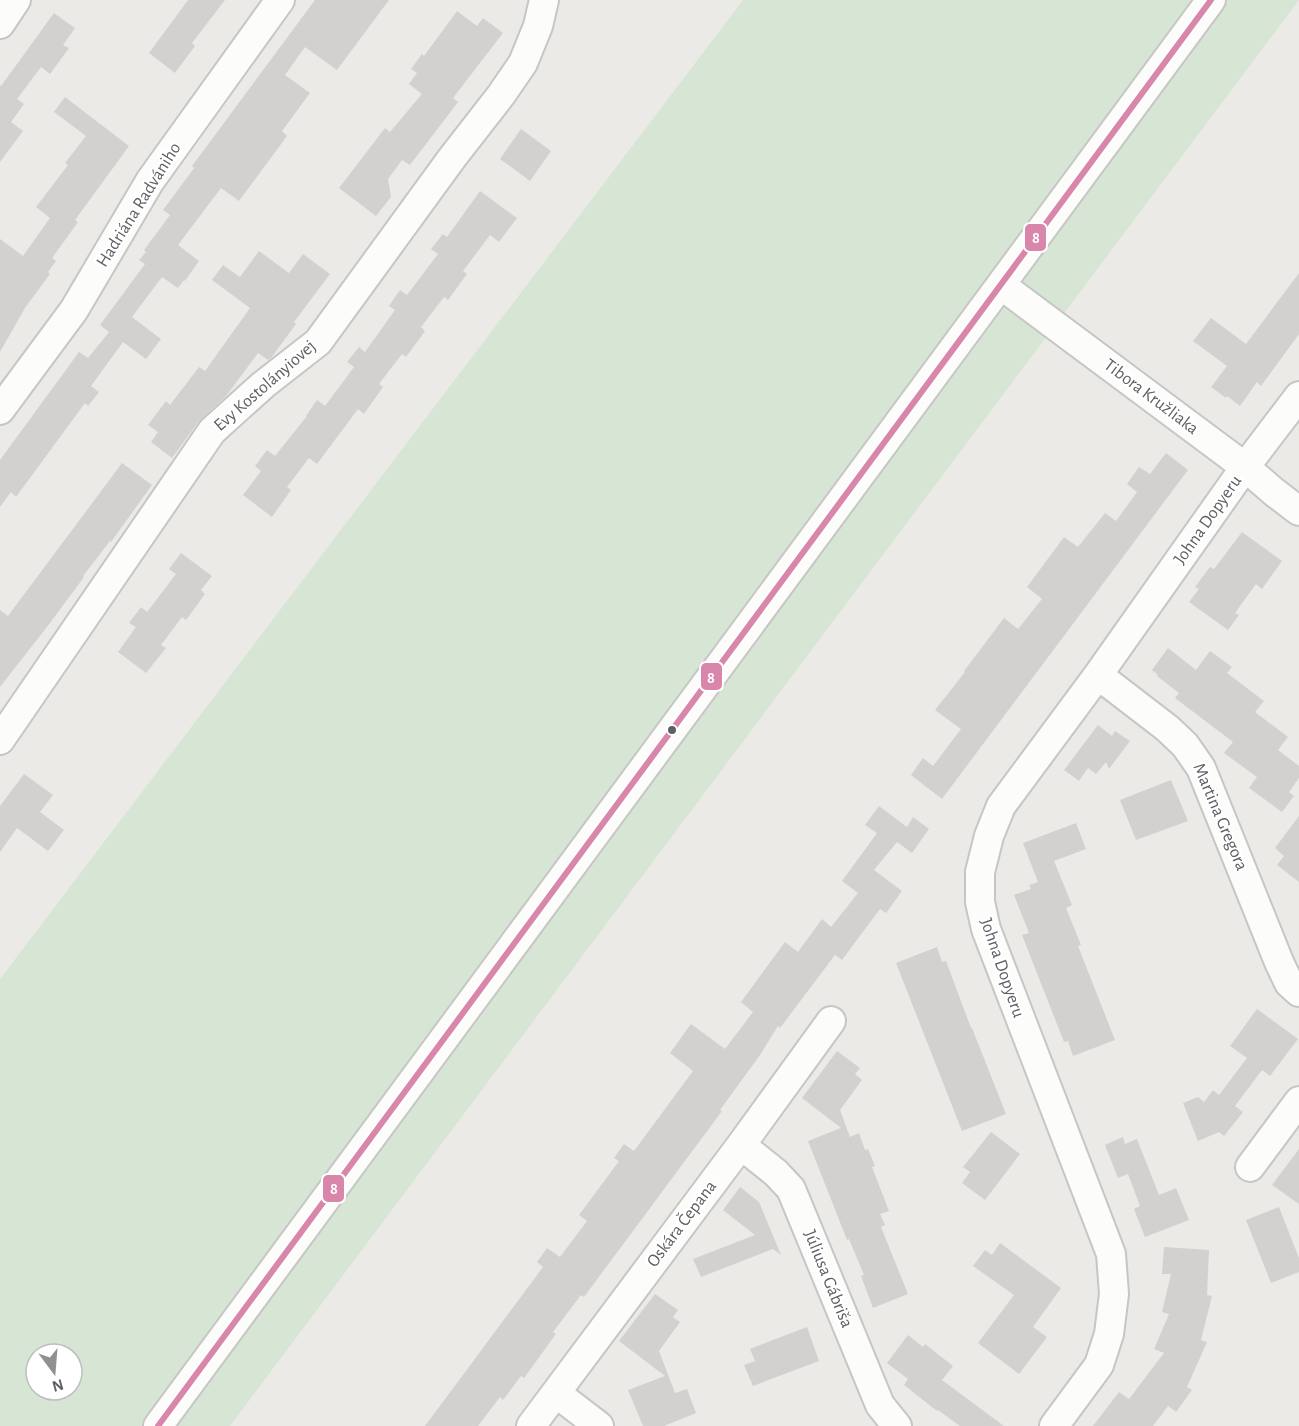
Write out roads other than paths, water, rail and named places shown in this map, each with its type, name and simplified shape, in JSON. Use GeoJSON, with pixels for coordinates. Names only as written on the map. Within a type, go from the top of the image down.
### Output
{"type":"FeatureCollection","features":[{"type":"Feature","properties":{"kind":"street"},"geometry":{"type":"LineString","coordinates":[[0,24],[16,0]]}},
{"type":"Feature","properties":{"kind":"street","name":"Hadriána Radvániho"},"geometry":{"type":"LineString","coordinates":[[0,411],[74,310],[150,181],[279,0]]}},
{"type":"Feature","properties":{"kind":"street","name":"Evy Kostolányiovej"},"geometry":{"type":"LineString","coordinates":[[0,740],[212,431],[263,385],[318,342],[452,158],[501,95],[523,63],[538,26],[544,0]]}},
{"type":"Feature","properties":{"kind":"street"},"geometry":{"type":"LineString","coordinates":[[158,1426],[1211,0]]}},
{"type":"Feature","properties":{"kind":"street","name":"Tibora Kružliaka"},"geometry":{"type":"LineString","coordinates":[[1001,285],[1299,510]]}},
{"type":"Feature","properties":{"kind":"street","name":"Johna Dopyeru"},"geometry":{"type":"LineString","coordinates":[[1054,1426],[1099,1365],[1109,1334],[1114,1294],[1112,1254],[986,929],[980,902],[980,872],[989,836],[1001,806],[1098,675],[1245,467],[1299,396]]}},
{"type":"Feature","properties":{"kind":"street","name":"Martina Gregora"},"geometry":{"type":"LineString","coordinates":[[1098,675],[1167,728],[1185,745],[1202,768],[1279,962],[1290,983],[1299,992]]}},
{"type":"Feature","properties":{"kind":"street","name":"Oskára Čepana"},"geometry":{"type":"LineString","coordinates":[[531,1426],[831,1021]]}},
{"type":"Feature","properties":{"kind":"street"},"geometry":{"type":"LineString","coordinates":[[1250,1167],[1299,1101]]}},
{"type":"Feature","properties":{"kind":"street","name":"Júliusa Gábriša"},"geometry":{"type":"LineString","coordinates":[[741,1145],[776,1173],[791,1189],[880,1405],[897,1426]]}},
{"type":"Feature","properties":{"kind":"street"},"geometry":{"type":"LineString","coordinates":[[556,1393],[600,1426]]}}]}
